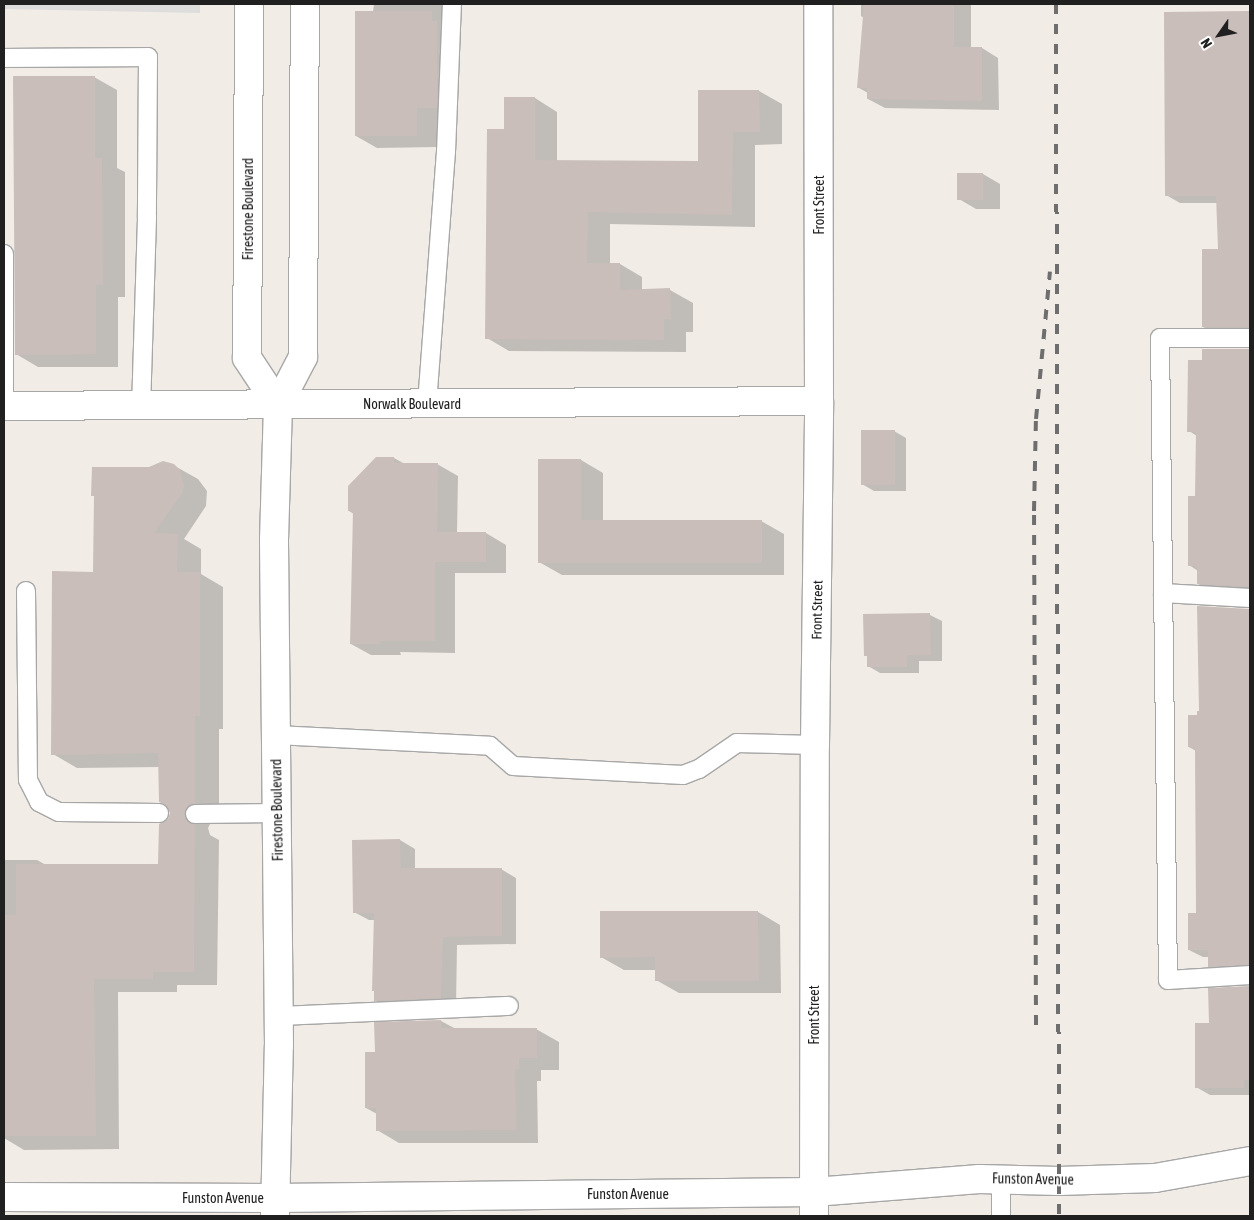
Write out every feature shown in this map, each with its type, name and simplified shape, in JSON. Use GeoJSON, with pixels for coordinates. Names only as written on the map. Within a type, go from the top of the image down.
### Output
{"type":"FeatureCollection","features":[{"type":"Feature","properties":{"kind":"street","name":"Firestone Boulevard"},"geometry":{"type":"LineString","coordinates":[[249,4],[247,358],[278,405]]}},
{"type":"Feature","properties":{"kind":"street","name":"Firestone Boulevard"},"geometry":{"type":"LineString","coordinates":[[275,1207],[278,1016],[274,540],[278,405],[303,357],[305,4]]}},
{"type":"Feature","properties":{"kind":"street","name":"Front Street"},"geometry":{"type":"LineString","coordinates":[[814,1204],[815,745],[819,401],[818,4]]}},
{"type":"Feature","properties":{"kind":"street","name":"Norwalk Boulevard"},"geometry":{"type":"LineString","coordinates":[[4,406],[819,401]]}},
{"type":"Feature","properties":{"kind":"street","name":"Funston Avenue"},"geometry":{"type":"LineString","coordinates":[[4,1197],[275,1207],[814,1204],[1001,1179],[1059,1181],[1155,1178],[1250,1161]]}},
{"type":"Feature","properties":{"kind":"lane"},"geometry":{"type":"LineString","coordinates":[[428,404],[446,152],[452,4]]}},
{"type":"Feature","properties":{"kind":"lane"},"geometry":{"type":"LineString","coordinates":[[4,58],[148,57],[147,218],[141,404]]}},
{"type":"Feature","properties":{"kind":"lane"},"geometry":{"type":"LineString","coordinates":[[4,254],[4,406]]}},
{"type":"Feature","properties":{"kind":"lane"},"geometry":{"type":"LineString","coordinates":[[1250,338],[1160,338],[1168,980],[1250,975]]}},
{"type":"Feature","properties":{"kind":"lane"},"geometry":{"type":"LineString","coordinates":[[26,591],[28,780],[39,802],[59,812],[159,813]]}},
{"type":"Feature","properties":{"kind":"lane"},"geometry":{"type":"LineString","coordinates":[[1163,593],[1250,598]]}},
{"type":"Feature","properties":{"kind":"lane"},"geometry":{"type":"LineString","coordinates":[[276,735],[490,746],[513,766],[683,775],[699,768],[737,743],[815,745]]}},
{"type":"Feature","properties":{"kind":"lane"},"geometry":{"type":"LineString","coordinates":[[195,814],[277,814]]}},
{"type":"Feature","properties":{"kind":"lane"},"geometry":{"type":"LineString","coordinates":[[278,1016],[509,1006]]}},
{"type":"Feature","properties":{"kind":"lane"},"geometry":{"type":"LineString","coordinates":[[1001,1179],[1001,1216]]}},
{"type":"Feature","properties":{"kind":"shaded area"},"geometry":{"type":"Polygon","coordinates":[[[4,4],[200,4],[200,13],[4,9],[4,4]]]}},
{"type":"Feature","properties":{"kind":"building"},"geometry":{"type":"Polygon","coordinates":[[[864,4],[954,4],[954,47],[982,47],[982,101],[867,99],[867,88],[857,88],[864,4]]]}},
{"type":"Feature","properties":{"kind":"building"},"geometry":{"type":"Polygon","coordinates":[[[355,11],[432,11],[432,21],[437,21],[437,108],[417,108],[417,136],[355,136],[355,11]]]}},
{"type":"Feature","properties":{"kind":"building"},"geometry":{"type":"Polygon","coordinates":[[[1250,11],[1250,327],[1202,327],[1202,249],[1218,249],[1216,196],[1165,196],[1164,12],[1250,11]]]}},
{"type":"Feature","properties":{"kind":"building"},"geometry":{"type":"Polygon","coordinates":[[[13,76],[95,76],[95,158],[102,158],[103,285],[96,285],[96,354],[15,355],[13,76]]]}},
{"type":"Feature","properties":{"kind":"building"},"geometry":{"type":"Polygon","coordinates":[[[698,90],[759,90],[760,132],[733,132],[732,215],[588,212],[587,263],[620,263],[620,290],[670,288],[671,319],[664,319],[664,340],[485,339],[487,129],[504,129],[504,97],[535,97],[535,160],[698,161],[698,90]]]}},
{"type":"Feature","properties":{"kind":"building"},"geometry":{"type":"Polygon","coordinates":[[[957,173],[983,173],[983,200],[957,200],[957,173]]]}},
{"type":"Feature","properties":{"kind":"building"},"geometry":{"type":"Polygon","coordinates":[[[1202,349],[1250,349],[1249,587],[1197,584],[1197,566],[1188,566],[1188,496],[1195,496],[1196,432],[1187,432],[1188,360],[1202,360],[1202,349]]]}},
{"type":"Feature","properties":{"kind":"building"},"geometry":{"type":"Polygon","coordinates":[[[861,430],[895,430],[895,485],[861,485],[861,430]]]}},
{"type":"Feature","properties":{"kind":"building"},"geometry":{"type":"Polygon","coordinates":[[[376,457],[394,457],[394,463],[438,463],[437,532],[486,532],[486,562],[435,562],[435,641],[380,641],[381,644],[350,644],[353,511],[348,511],[348,486],[376,457]]]}},
{"type":"Feature","properties":{"kind":"building"},"geometry":{"type":"Polygon","coordinates":[[[538,459],[581,459],[581,520],[762,520],[762,563],[538,563],[538,459]]]}},
{"type":"Feature","properties":{"kind":"building"},"geometry":{"type":"Polygon","coordinates":[[[163,461],[174,464],[180,470],[184,485],[183,492],[154,533],[178,534],[177,572],[200,572],[200,716],[195,716],[195,803],[189,805],[184,814],[186,820],[195,825],[194,972],[153,972],[153,979],[94,979],[96,1136],[4,1136],[4,915],[16,915],[16,864],[158,864],[159,824],[168,819],[170,813],[165,804],[159,802],[158,753],[51,755],[52,571],[93,572],[94,496],[91,496],[92,467],[149,467],[163,461]]]}},
{"type":"Feature","properties":{"kind":"building"},"geometry":{"type":"Polygon","coordinates":[[[1197,606],[1249,609],[1250,965],[1208,967],[1208,950],[1188,950],[1188,913],[1196,913],[1195,748],[1188,747],[1188,715],[1197,715],[1197,711],[1199,711],[1197,606]]]}},
{"type":"Feature","properties":{"kind":"building"},"geometry":{"type":"Polygon","coordinates":[[[930,613],[931,655],[907,655],[907,667],[867,667],[867,656],[864,656],[863,614],[930,613]]]}},
{"type":"Feature","properties":{"kind":"building"},"geometry":{"type":"Polygon","coordinates":[[[400,839],[401,868],[502,868],[502,936],[443,937],[441,998],[374,1001],[374,991],[372,991],[374,913],[353,913],[352,840],[400,839]]]}},
{"type":"Feature","properties":{"kind":"building"},"geometry":{"type":"Polygon","coordinates":[[[600,911],[758,911],[759,981],[655,981],[655,957],[600,958],[600,911]]]}},
{"type":"Feature","properties":{"kind":"building"},"geometry":{"type":"Polygon","coordinates":[[[1250,986],[1250,1080],[1244,1080],[1244,1088],[1195,1088],[1195,1023],[1209,1023],[1208,988],[1250,986]]]}},
{"type":"Feature","properties":{"kind":"building"},"geometry":{"type":"Polygon","coordinates":[[[441,1020],[441,1028],[537,1028],[537,1058],[519,1058],[519,1069],[515,1069],[516,1130],[376,1131],[376,1108],[365,1108],[365,1052],[375,1052],[374,1022],[441,1020]]]}},
{"type":"Feature","properties":{"kind":"railway"},"geometry":{"type":"LineString","coordinates":[[1056,4],[1059,1216]]}},
{"type":"Feature","properties":{"kind":"railway"},"geometry":{"type":"LineString","coordinates":[[1036,1025],[1034,511],[1036,419],[1050,272]]}}]}
